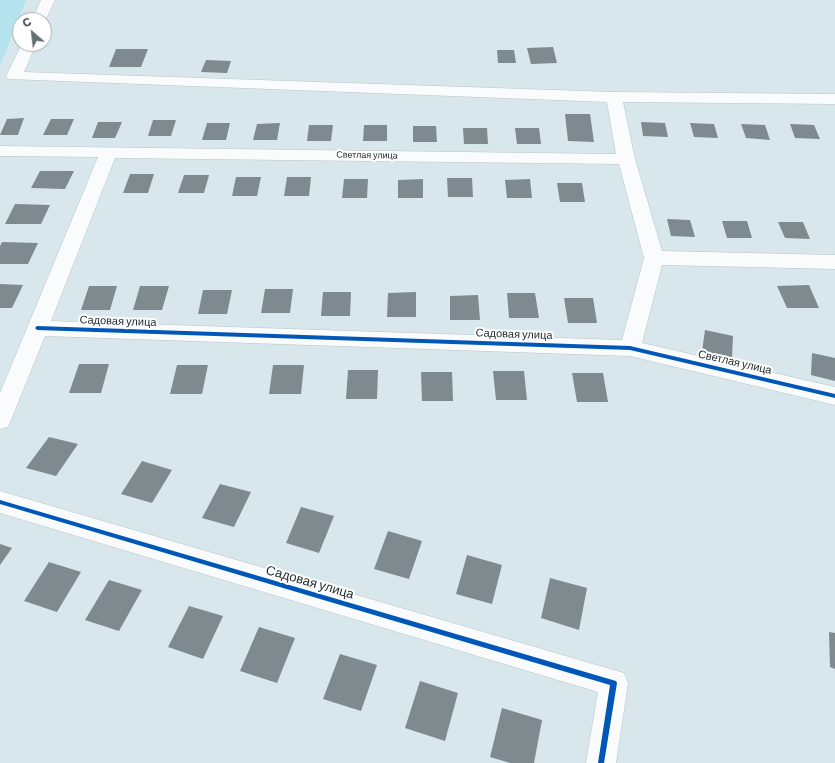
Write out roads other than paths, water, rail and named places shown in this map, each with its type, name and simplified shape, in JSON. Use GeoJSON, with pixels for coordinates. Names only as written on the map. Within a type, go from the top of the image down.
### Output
{"type":"FeatureCollection","features":[{"type":"Feature","properties":{"kind":"street"},"geometry":{"type":"LineString","coordinates":[[43,12],[48,0]]}},
{"type":"Feature","properties":{"kind":"street"},"geometry":{"type":"LineString","coordinates":[[25,52],[14,76],[614,97],[835,99]]}},
{"type":"Feature","properties":{"kind":"street"},"geometry":{"type":"LineString","coordinates":[[614,97],[626,159],[654,258],[630,348]]}},
{"type":"Feature","properties":{"kind":"street","name":"Светлая улица"},"geometry":{"type":"LineString","coordinates":[[0,151],[108,151],[626,159]]}},
{"type":"Feature","properties":{"kind":"street"},"geometry":{"type":"LineString","coordinates":[[0,420],[108,151]]}},
{"type":"Feature","properties":{"kind":"street"},"geometry":{"type":"LineString","coordinates":[[654,258],[835,262]]}},
{"type":"Feature","properties":{"kind":"street","name":"Садовая улица"},"geometry":{"type":"LineString","coordinates":[[37,328],[630,348]]}},
{"type":"Feature","properties":{"kind":"street","name":"Светлая улица"},"geometry":{"type":"LineString","coordinates":[[630,348],[835,396]]}},
{"type":"Feature","properties":{"kind":"street","name":"Садовая улица"},"geometry":{"type":"LineString","coordinates":[[0,502],[614,683],[601,763]]}}]}
